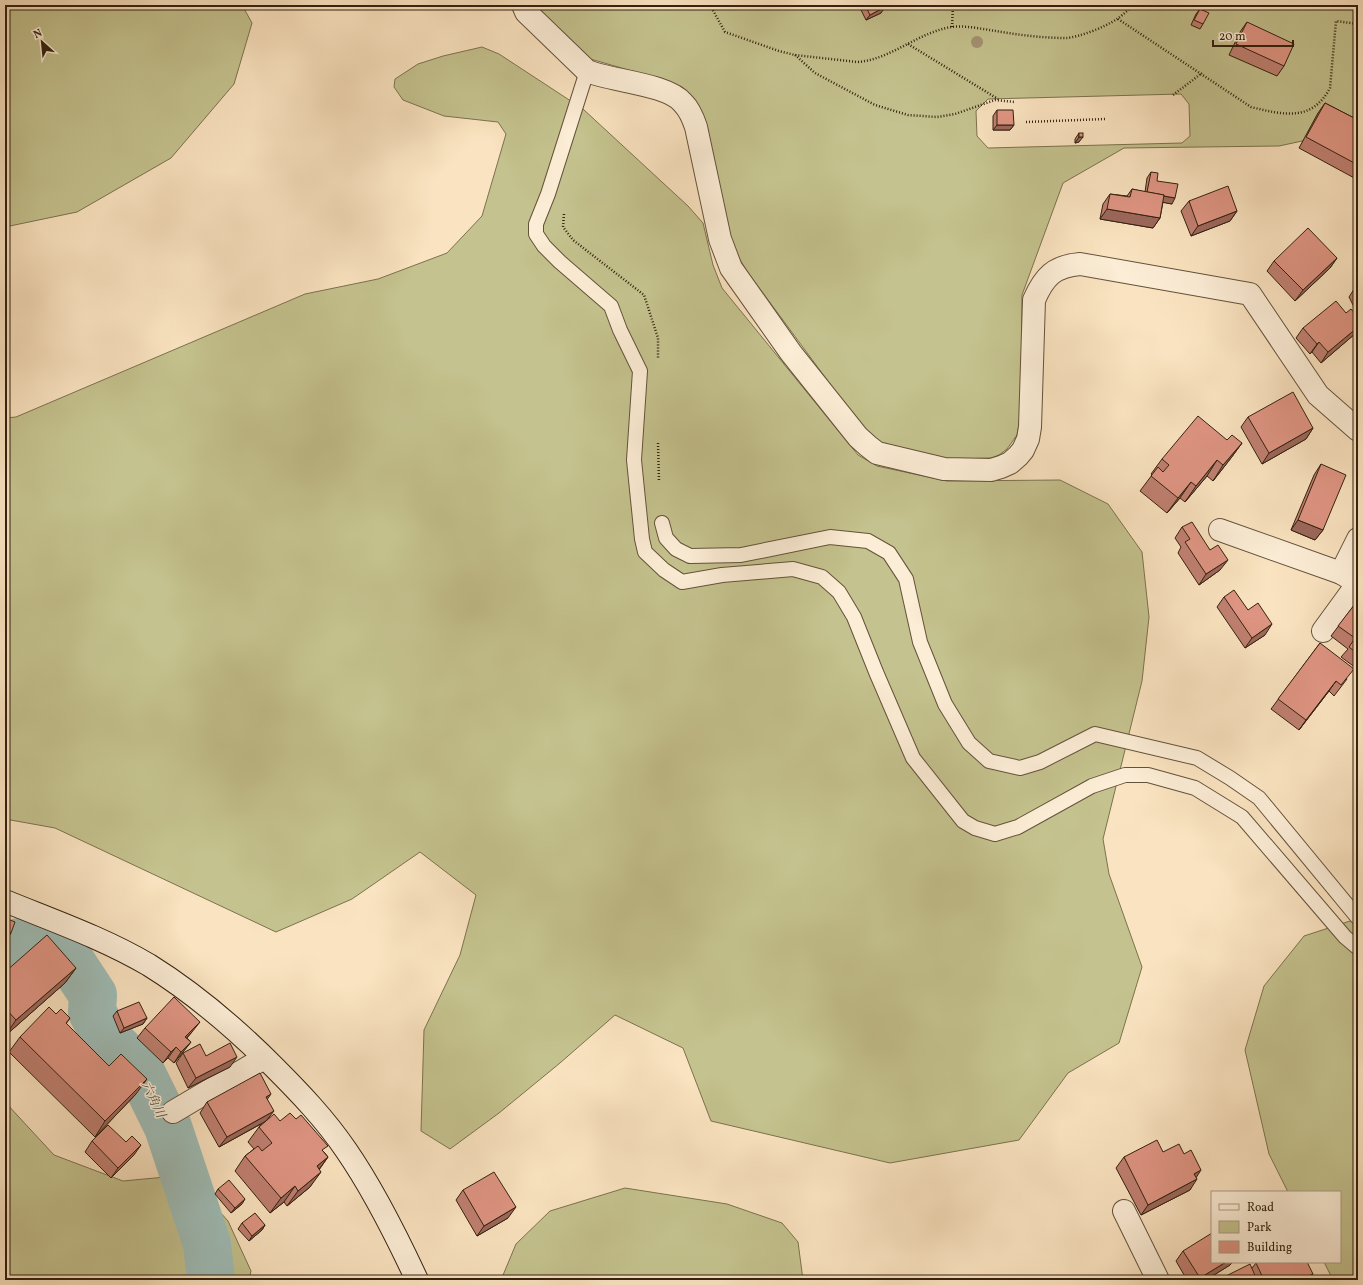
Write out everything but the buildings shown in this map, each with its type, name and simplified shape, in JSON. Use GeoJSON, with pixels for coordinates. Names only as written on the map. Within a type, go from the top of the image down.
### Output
{"type":"FeatureCollection","features":[{"type":"Feature","properties":{"kind":"street"},"geometry":{"type":"LineString","coordinates":[[523,5],[526,12],[587,71],[597,75],[667,92],[682,101],[692,115],[696,127],[720,239],[731,268],[791,353],[858,437],[877,453],[944,469],[991,470],[1010,463],[1018,456],[1023,450],[1028,439],[1030,427],[1034,300],[1039,289],[1052,272],[1060,267],[1080,264],[1250,294],[1318,395],[1358,430]]}},
{"type":"Feature","properties":{"kind":"street"},"geometry":{"type":"LineString","coordinates":[[1220,530],[1341,573],[1358,583],[1323,631]]}},
{"type":"Feature","properties":{"kind":"street"},"geometry":{"type":"LineString","coordinates":[[1341,573],[1358,539]]}},
{"type":"Feature","properties":{"kind":"street"},"geometry":{"type":"LineString","coordinates":[[5,901],[80,930],[149,965],[202,1001],[250,1043],[321,1116],[347,1150],[400,1243],[417,1280]]}},
{"type":"Feature","properties":{"kind":"street"},"geometry":{"type":"LineString","coordinates":[[174,1112],[264,1058]]}},
{"type":"Feature","properties":{"kind":"street"},"geometry":{"type":"LineString","coordinates":[[1124,1211],[1158,1280]]}},
{"type":"Feature","properties":{"kind":"lane"},"geometry":{"type":"LineString","coordinates":[[587,71],[548,194],[536,224],[536,234],[554,257],[611,306],[620,330],[640,371],[634,460],[644,552],[664,570],[682,582],[722,575],[793,569],[822,577],[839,592],[854,617],[913,758],[963,821],[975,828],[995,834],[1018,826],[1092,786],[1125,775],[1148,775],[1195,788],[1242,817],[1345,937],[1358,948]]}},
{"type":"Feature","properties":{"kind":"lane"},"geometry":{"type":"LineString","coordinates":[[662,523],[666,538],[676,549],[690,556],[741,555],[830,537],[868,541],[889,553],[906,579],[920,642],[945,704],[969,743],[989,761],[1020,768],[1040,762],[1095,734],[1197,758],[1259,798],[1358,918]]}},
{"type":"Feature","properties":{"kind":"path"},"geometry":{"type":"LineString","coordinates":[[710,5],[725,32],[795,55],[857,62],[867,62],[932,32],[952,27],[972,27],[1026,36],[1067,38],[1098,30],[1118,19],[1133,5]]}},
{"type":"Feature","properties":{"kind":"path"},"geometry":{"type":"LineString","coordinates":[[952,27],[953,5]]}},
{"type":"Feature","properties":{"kind":"path"},"geometry":{"type":"LineString","coordinates":[[1118,19],[1202,73],[1251,107],[1270,112],[1292,114],[1302,112],[1318,104],[1325,97],[1330,88],[1336,21],[1358,24]]}},
{"type":"Feature","properties":{"kind":"path"},"geometry":{"type":"LineString","coordinates":[[908,44],[1001,101]]}},
{"type":"Feature","properties":{"kind":"path"},"geometry":{"type":"LineString","coordinates":[[795,55],[815,73],[875,105],[908,115],[937,117],[955,114],[995,100],[1015,102]]}},
{"type":"Feature","properties":{"kind":"path"},"geometry":{"type":"LineString","coordinates":[[1173,95],[1202,73]]}},
{"type":"Feature","properties":{"kind":"path"},"geometry":{"type":"LineString","coordinates":[[1026,122],[1105,119]]}},
{"type":"Feature","properties":{"kind":"green space"},"geometry":{"type":"Polygon","coordinates":[[[5,5],[242,5],[252,23],[234,84],[171,158],[77,212],[5,227],[5,5]]]}},
{"type":"Feature","properties":{"kind":"green space"},"geometry":{"type":"Polygon","coordinates":[[[537,5],[1358,5],[1358,129],[1279,146],[1124,148],[1063,183],[1022,295],[1021,412],[1017,435],[1007,449],[999,455],[991,458],[953,459],[915,454],[883,444],[864,430],[746,270],[730,242],[698,105],[684,89],[663,80],[587,58],[558,33],[537,5]],[[1181,94],[988,99],[976,111],[977,136],[988,148],[1182,143],[1190,136],[1189,104],[1181,94]]]}},
{"type":"Feature","properties":{"kind":"green space"},"geometry":{"type":"Polygon","coordinates":[[[482,47],[499,54],[583,109],[688,206],[703,223],[713,265],[722,288],[858,455],[877,466],[947,481],[1060,480],[1108,504],[1142,552],[1149,617],[1142,681],[1103,839],[1109,874],[1142,967],[1119,1043],[1068,1073],[1019,1140],[890,1163],[711,1121],[683,1048],[615,1015],[499,1113],[450,1149],[421,1131],[424,1030],[460,955],[476,895],[420,852],[352,899],[276,932],[55,828],[5,819],[5,418],[16,417],[305,294],[378,279],[447,253],[482,216],[506,134],[498,122],[444,116],[403,100],[394,87],[395,79],[418,64],[443,56],[482,47]]]}},
{"type":"Feature","properties":{"kind":"green space"},"geometry":{"type":"Polygon","coordinates":[[[1350,921],[1358,922],[1358,1280],[1333,1280],[1324,1263],[1341,1263],[1341,1191],[1288,1191],[1269,1154],[1245,1050],[1264,986],[1304,936],[1350,921]]]}},
{"type":"Feature","properties":{"kind":"green space"},"geometry":{"type":"Polygon","coordinates":[[[5,1102],[54,1155],[123,1181],[187,1175],[228,1221],[251,1271],[249,1280],[5,1280],[5,1102]]]}},
{"type":"Feature","properties":{"kind":"green space"},"geometry":{"type":"Polygon","coordinates":[[[625,1188],[727,1204],[782,1223],[798,1242],[803,1280],[501,1280],[516,1244],[550,1211],[625,1188]]]}},
{"type":"Feature","properties":{"kind":"waterway"},"geometry":{"type":"LineString","coordinates":[[755,5],[787,5]]}},
{"type":"Feature","properties":{"kind":"waterway","name":"六角川"},"geometry":{"type":"LineString","coordinates":[[5,949],[19,942],[40,942],[66,954],[93,995],[92,1012],[107,1038],[141,1072],[168,1127],[207,1244],[211,1280]]}}]}
